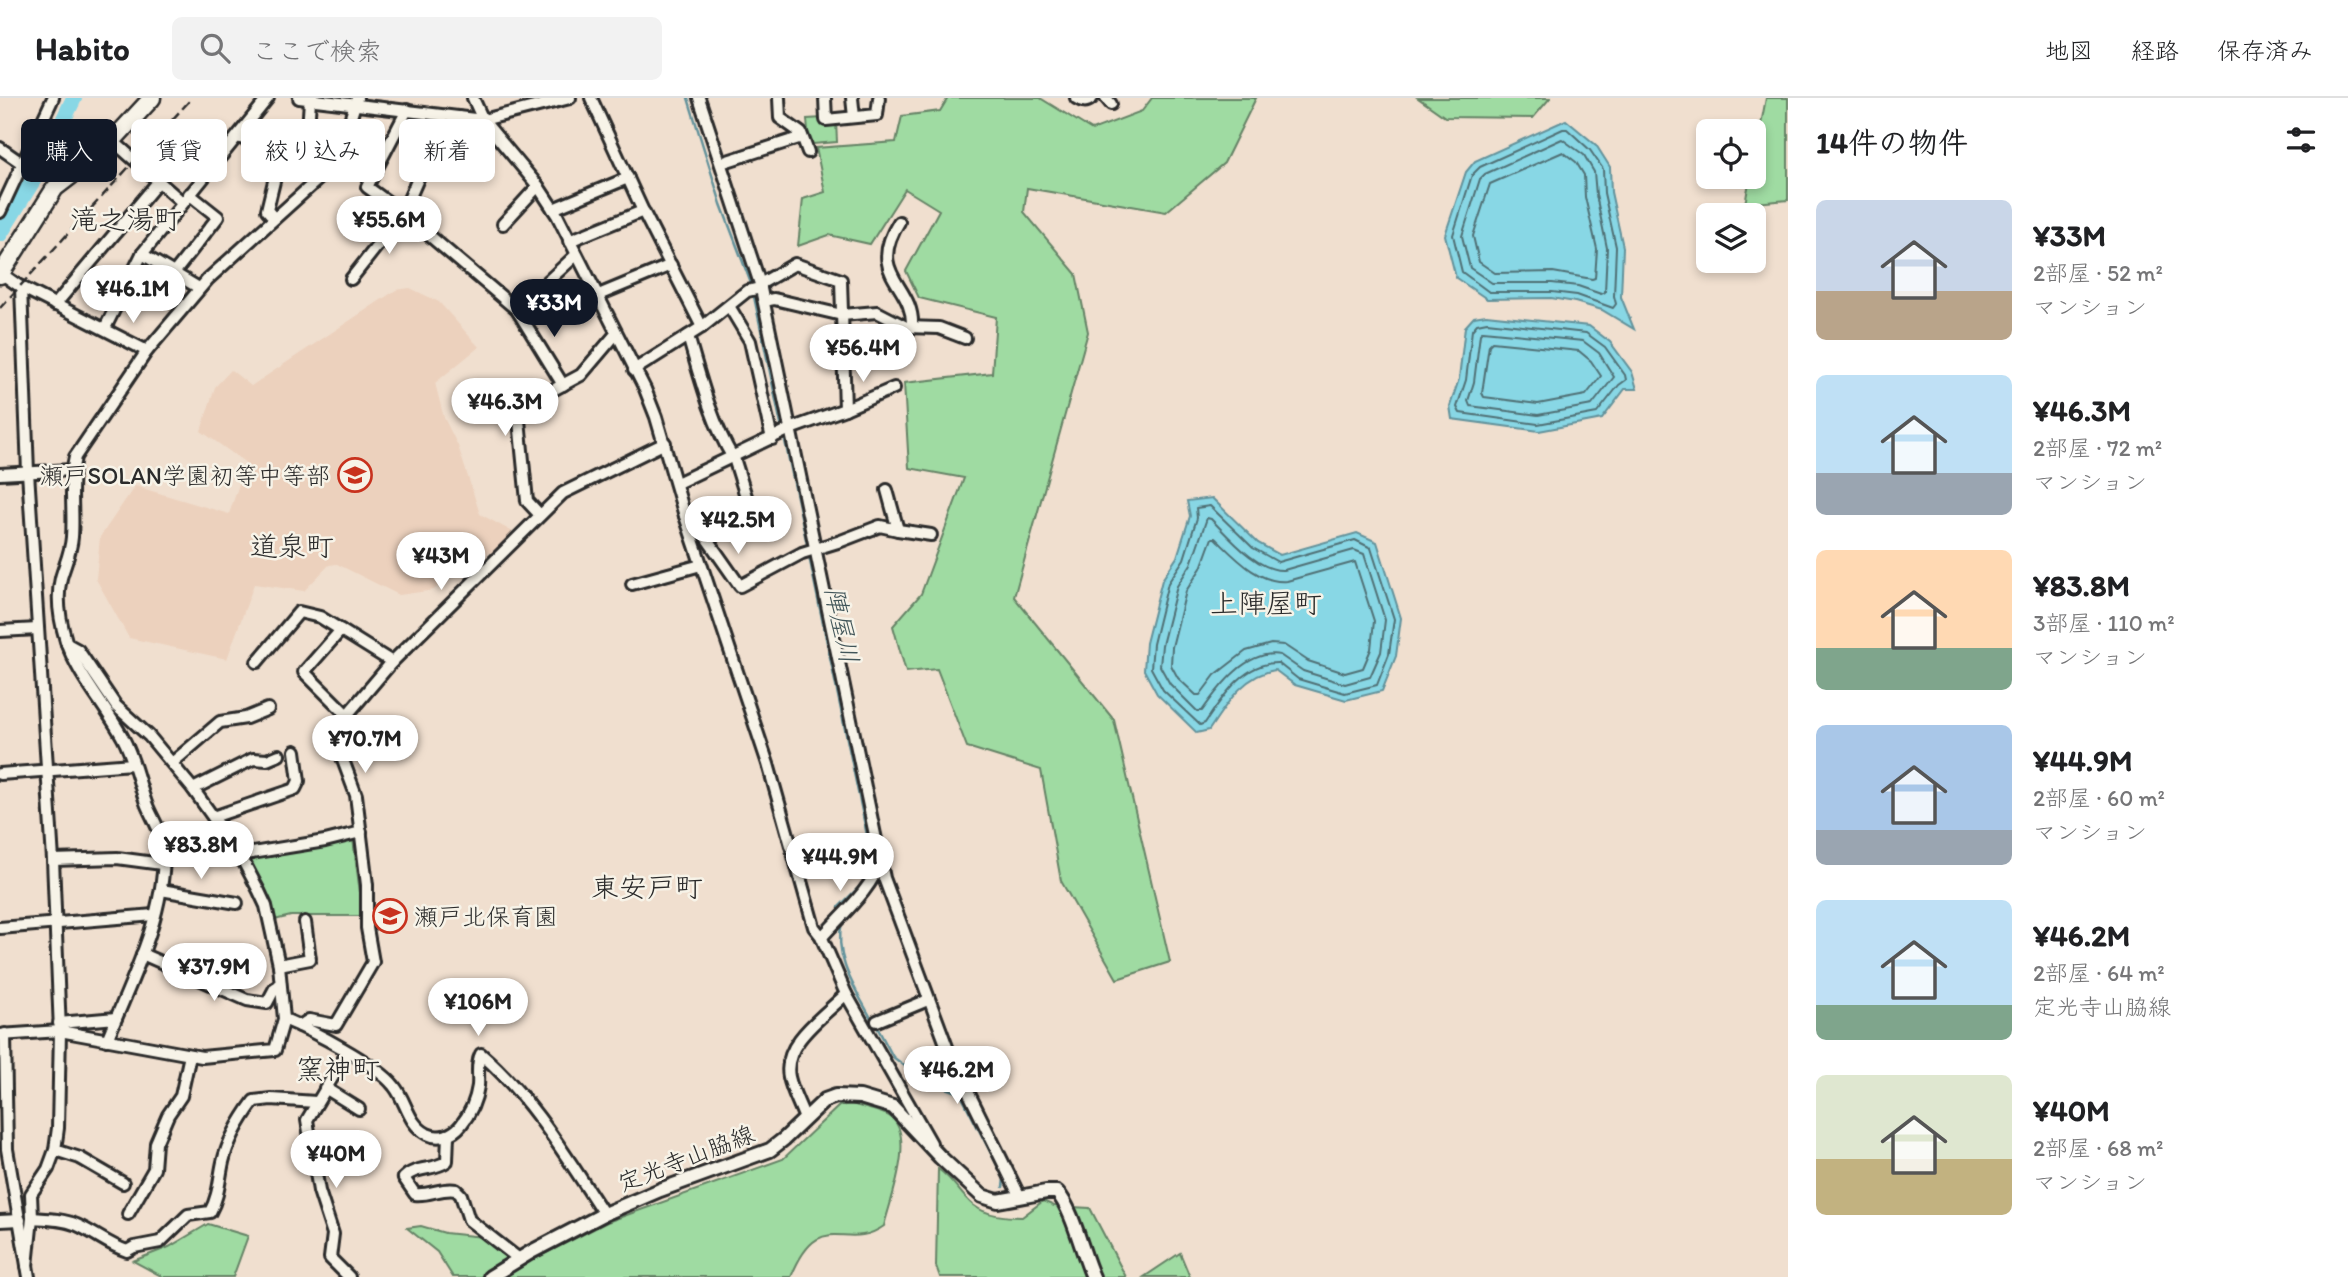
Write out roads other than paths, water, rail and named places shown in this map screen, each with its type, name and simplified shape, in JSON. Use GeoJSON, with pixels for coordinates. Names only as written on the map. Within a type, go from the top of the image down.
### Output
{"type":"FeatureCollection","features":[{"type":"Feature","properties":{"kind":"highway"},"geometry":{"type":"LineString","coordinates":[[117,137],[152,98]]}},
{"type":"Feature","properties":{"kind":"highway"},"geometry":{"type":"LineString","coordinates":[[2,273],[55,188],[63,182]]}},
{"type":"Feature","properties":{"kind":"main road","name":"定光寺山脇線"},"geometry":{"type":"LineString","coordinates":[[491,1277],[604,1214],[660,1190],[770,1150],[825,1101],[836,1096],[860,1097],[893,1107],[940,1157],[982,1196],[998,1201],[1057,1192],[1063,1199],[1093,1277]]}},
{"type":"Feature","properties":{"kind":"street"},"geometry":{"type":"LineString","coordinates":[[43,119],[52,98]]}},
{"type":"Feature","properties":{"kind":"street"},"geometry":{"type":"LineString","coordinates":[[105,328],[142,254],[268,98]]}},
{"type":"Feature","properties":{"kind":"street"},"geometry":{"type":"LineString","coordinates":[[473,98],[483,119]]}},
{"type":"Feature","properties":{"kind":"street"},"geometry":{"type":"LineString","coordinates":[[487,119],[570,98]]}},
{"type":"Feature","properties":{"kind":"street"},"geometry":{"type":"LineString","coordinates":[[591,98],[643,211],[702,327]]}},
{"type":"Feature","properties":{"kind":"street"},"geometry":{"type":"LineString","coordinates":[[699,98],[757,288],[764,301],[782,434]]}},
{"type":"Feature","properties":{"kind":"street"},"geometry":{"type":"LineString","coordinates":[[779,98],[780,118],[803,137],[808,152]]}},
{"type":"Feature","properties":{"kind":"street"},"geometry":{"type":"LineString","coordinates":[[825,98],[826,120],[877,115],[878,98]]}},
{"type":"Feature","properties":{"kind":"street"},"geometry":{"type":"LineString","coordinates":[[852,98],[854,117]]}},
{"type":"Feature","properties":{"kind":"street"},"geometry":{"type":"LineString","coordinates":[[1076,98],[1082,102],[1092,98]]}},
{"type":"Feature","properties":{"kind":"street"},"geometry":{"type":"LineString","coordinates":[[306,119],[305,99],[356,102],[475,119]]}},
{"type":"Feature","properties":{"kind":"street"},"geometry":{"type":"LineString","coordinates":[[107,1040],[142,954],[154,915],[161,890],[164,852],[161,836],[146,804],[123,739],[67,644],[59,608],[60,579],[69,557],[72,538],[72,470],[75,457],[147,351],[199,288],[325,173],[346,133],[356,102]]}},
{"type":"Feature","properties":{"kind":"street"},"geometry":{"type":"LineString","coordinates":[[368,187],[407,110]]}},
{"type":"Feature","properties":{"kind":"street"},"geometry":{"type":"LineString","coordinates":[[351,279],[403,213],[426,160],[456,139],[458,117]]}},
{"type":"Feature","properties":{"kind":"street"},"geometry":{"type":"LineString","coordinates":[[495,134],[538,186],[552,209],[649,398],[665,443],[685,516],[768,764],[814,927],[822,937],[846,994],[940,1157]]}},
{"type":"Feature","properties":{"kind":"street"},"geometry":{"type":"LineString","coordinates":[[237,136],[241,137]]}},
{"type":"Feature","properties":{"kind":"street"},"geometry":{"type":"LineString","coordinates":[[721,163],[803,137]]}},
{"type":"Feature","properties":{"kind":"street"},"geometry":{"type":"LineString","coordinates":[[117,145],[131,157]]}},
{"type":"Feature","properties":{"kind":"street"},"geometry":{"type":"LineString","coordinates":[[0,148],[21,163]]}},
{"type":"Feature","properties":{"kind":"street"},"geometry":{"type":"LineString","coordinates":[[0,212],[21,168]]}},
{"type":"Feature","properties":{"kind":"street"},"geometry":{"type":"LineString","coordinates":[[552,209],[628,177]]}},
{"type":"Feature","properties":{"kind":"street"},"geometry":{"type":"LineString","coordinates":[[55,305],[158,182],[218,217],[174,272]]}},
{"type":"Feature","properties":{"kind":"street"},"geometry":{"type":"LineString","coordinates":[[274,182],[267,210],[274,218]]}},
{"type":"Feature","properties":{"kind":"street"},"geometry":{"type":"LineString","coordinates":[[360,182],[403,213],[517,310],[563,384]]}},
{"type":"Feature","properties":{"kind":"street"},"geometry":{"type":"LineString","coordinates":[[503,223],[538,186]]}},
{"type":"Feature","properties":{"kind":"street"},"geometry":{"type":"LineString","coordinates":[[569,241],[643,211]]}},
{"type":"Feature","properties":{"kind":"street"},"geometry":{"type":"LineString","coordinates":[[899,222],[890,236],[886,251],[888,270],[912,315],[912,327]]}},
{"type":"Feature","properties":{"kind":"street"},"geometry":{"type":"LineString","coordinates":[[142,254],[199,288]]}},
{"type":"Feature","properties":{"kind":"street"},"geometry":{"type":"LineString","coordinates":[[517,310],[576,255]]}},
{"type":"Feature","properties":{"kind":"street"},"geometry":{"type":"LineString","coordinates":[[634,370],[794,264],[841,280],[845,409]]}},
{"type":"Feature","properties":{"kind":"street"},"geometry":{"type":"LineString","coordinates":[[596,296],[671,265]]}},
{"type":"Feature","properties":{"kind":"street"},"geometry":{"type":"LineString","coordinates":[[2,273],[21,287],[147,351]]}},
{"type":"Feature","properties":{"kind":"street"},"geometry":{"type":"LineString","coordinates":[[21,287],[28,472],[53,860],[60,1027],[58,1128],[55,1150],[48,1168],[31,1194],[28,1272]]}},
{"type":"Feature","properties":{"kind":"street"},"geometry":{"type":"LineString","coordinates":[[764,301],[774,299],[842,315],[877,312],[906,327],[939,328],[965,338]]}},
{"type":"Feature","properties":{"kind":"street"},"geometry":{"type":"LineString","coordinates":[[729,306],[750,341],[782,434],[884,878],[950,1055],[1020,1197]]}},
{"type":"Feature","properties":{"kind":"street"},"geometry":{"type":"LineString","coordinates":[[540,515],[527,501],[519,420],[525,405],[581,375],[615,335]]}},
{"type":"Feature","properties":{"kind":"street"},"geometry":{"type":"LineString","coordinates":[[688,336],[721,439],[733,458],[749,506]]}},
{"type":"Feature","properties":{"kind":"street"},"geometry":{"type":"LineString","coordinates":[[677,483],[782,434],[894,388]]}},
{"type":"Feature","properties":{"kind":"street"},"geometry":{"type":"LineString","coordinates":[[300,1026],[310,1020],[336,1025],[373,962],[356,794],[337,744],[339,730],[347,715],[392,662],[562,494],[665,443]]}},
{"type":"Feature","properties":{"kind":"street"},"geometry":{"type":"LineString","coordinates":[[0,474],[72,470]]}},
{"type":"Feature","properties":{"kind":"street"},"geometry":{"type":"LineString","coordinates":[[887,490],[898,530]]}},
{"type":"Feature","properties":{"kind":"street"},"geometry":{"type":"LineString","coordinates":[[685,516],[692,519],[740,586],[811,551],[880,526],[932,535]]}},
{"type":"Feature","properties":{"kind":"street"},"geometry":{"type":"LineString","coordinates":[[632,584],[701,565]]}},
{"type":"Feature","properties":{"kind":"street"},"geometry":{"type":"LineString","coordinates":[[257,662],[299,612],[320,617],[392,662]]}},
{"type":"Feature","properties":{"kind":"street"},"geometry":{"type":"LineString","coordinates":[[0,631],[38,629]]}},
{"type":"Feature","properties":{"kind":"street"},"geometry":{"type":"LineString","coordinates":[[341,630],[304,672],[347,715]]}},
{"type":"Feature","properties":{"kind":"street"},"geometry":{"type":"LineString","coordinates":[[60,1027],[107,1040],[202,1057],[275,1050],[284,1019],[279,965],[266,906],[240,855],[172,763],[149,736],[116,706],[78,650],[67,644]]}},
{"type":"Feature","properties":{"kind":"street"},"geometry":{"type":"LineString","coordinates":[[172,763],[220,722],[246,719],[268,709]]}},
{"type":"Feature","properties":{"kind":"street"},"geometry":{"type":"LineString","coordinates":[[213,817],[295,789],[299,781],[295,751]]}},
{"type":"Feature","properties":{"kind":"street"},"geometry":{"type":"LineString","coordinates":[[193,789],[253,759],[267,761],[279,755]]}},
{"type":"Feature","properties":{"kind":"street"},"geometry":{"type":"LineString","coordinates":[[0,774],[133,764]]}},
{"type":"Feature","properties":{"kind":"street"},"geometry":{"type":"LineString","coordinates":[[240,855],[325,841],[361,832]]}},
{"type":"Feature","properties":{"kind":"street"},"geometry":{"type":"LineString","coordinates":[[53,860],[117,858],[162,864]]}},
{"type":"Feature","properties":{"kind":"street"},"geometry":{"type":"LineString","coordinates":[[822,937],[864,890],[878,870],[880,861]]}},
{"type":"Feature","properties":{"kind":"street"},"geometry":{"type":"LineString","coordinates":[[161,890],[237,902]]}},
{"type":"Feature","properties":{"kind":"street"},"geometry":{"type":"LineString","coordinates":[[0,928],[154,915]]}},
{"type":"Feature","properties":{"kind":"street"},"geometry":{"type":"LineString","coordinates":[[279,965],[310,959],[306,922]]}},
{"type":"Feature","properties":{"kind":"street"},"geometry":{"type":"LineString","coordinates":[[142,954],[247,1000],[267,1003],[275,988],[281,985]]}},
{"type":"Feature","properties":{"kind":"street"},"geometry":{"type":"LineString","coordinates":[[805,1119],[789,1078],[788,1059],[793,1046],[846,994]]}},
{"type":"Feature","properties":{"kind":"street"},"geometry":{"type":"LineString","coordinates":[[877,1021],[928,1000]]}},
{"type":"Feature","properties":{"kind":"street"},"geometry":{"type":"LineString","coordinates":[[28,1272],[7,1149],[2,1035],[116,1018]]}},
{"type":"Feature","properties":{"kind":"street"},"geometry":{"type":"LineString","coordinates":[[284,1019],[374,1069],[395,1086],[416,1125],[432,1136],[448,1135],[460,1126],[473,1106],[481,1054],[496,1067],[552,1134],[604,1214]]}},
{"type":"Feature","properties":{"kind":"street"},"geometry":{"type":"LineString","coordinates":[[347,1053],[307,1120],[319,1191],[333,1234],[330,1258],[349,1277]]}},
{"type":"Feature","properties":{"kind":"street"},"geometry":{"type":"LineString","coordinates":[[128,1214],[154,1169],[156,1143],[168,1115],[181,1097],[190,1055]]}},
{"type":"Feature","properties":{"kind":"street"},"geometry":{"type":"LineString","coordinates":[[325,1088],[359,1109]]}},
{"type":"Feature","properties":{"kind":"street"},"geometry":{"type":"LineString","coordinates":[[32,1218],[59,1220],[78,1226],[111,1246],[127,1251],[160,1242],[188,1214],[210,1212],[217,1198],[223,1160],[230,1139],[254,1101],[271,1099],[316,1102]]}},
{"type":"Feature","properties":{"kind":"street"},"geometry":{"type":"LineString","coordinates":[[448,1135],[447,1161],[440,1166],[408,1174],[404,1178],[415,1194],[421,1195],[445,1188],[456,1189],[470,1220],[519,1259]]}},
{"type":"Feature","properties":{"kind":"street"},"geometry":{"type":"LineString","coordinates":[[55,1150],[80,1158],[123,1183]]}},
{"type":"Feature","properties":{"kind":"street"},"geometry":{"type":"LineString","coordinates":[[0,1221],[20,1220]]}},
{"type":"Feature","properties":{"kind":"water"},"geometry":{"type":"Polygon","coordinates":[[[1566,120],[1596,145],[1610,167],[1611,192],[1623,247],[1621,297],[1634,329],[1602,310],[1575,302],[1551,298],[1487,299],[1456,278],[1445,235],[1466,172],[1475,161],[1566,120]]]}},
{"type":"Feature","properties":{"kind":"water"},"geometry":{"type":"Polygon","coordinates":[[[1486,315],[1589,326],[1610,342],[1632,372],[1637,389],[1625,389],[1602,419],[1539,431],[1452,419],[1450,406],[1459,379],[1465,327],[1474,317],[1486,315]]]}},
{"type":"Feature","properties":{"kind":"water"},"geometry":{"type":"Polygon","coordinates":[[[1212,498],[1258,543],[1280,555],[1357,533],[1377,542],[1401,618],[1396,656],[1382,691],[1346,700],[1295,685],[1275,670],[1254,678],[1236,692],[1209,730],[1197,733],[1157,694],[1144,670],[1146,643],[1162,580],[1177,557],[1190,516],[1187,501],[1212,498]]]}},
{"type":"Feature","properties":{"kind":"waterway"},"geometry":{"type":"LineString","coordinates":[[0,234],[40,169],[74,98]]}},
{"type":"Feature","properties":{"kind":"waterway","name":"陣屋川"},"geometry":{"type":"LineString","coordinates":[[688,98],[721,204],[752,286]]}},
{"type":"Feature","properties":{"kind":"waterway","name":"陣屋川"},"geometry":{"type":"LineString","coordinates":[[753,292],[782,429]]}},
{"type":"Feature","properties":{"kind":"waterway","name":"陣屋川"},"geometry":{"type":"LineString","coordinates":[[784,436],[808,549]]}},
{"type":"Feature","properties":{"kind":"waterway","name":"陣屋川"},"geometry":{"type":"LineString","coordinates":[[809,556],[873,864]]}},
{"type":"Feature","properties":{"kind":"waterway","name":"陣屋川"},"geometry":{"type":"LineString","coordinates":[[839,907],[864,882]]}},
{"type":"Feature","properties":{"kind":"waterway","name":"陣屋川"},"geometry":{"type":"LineString","coordinates":[[842,922],[840,935],[843,960],[872,1020]]}},
{"type":"Feature","properties":{"kind":"waterway","name":"陣屋川"},"geometry":{"type":"LineString","coordinates":[[876,1025],[893,1057],[922,1079],[960,1093],[1004,1179],[1003,1187]]}},
{"type":"Feature","properties":{"kind":"railway"},"geometry":{"type":"LineString","coordinates":[[0,308],[192,98]]}},
{"type":"Feature","properties":{"kind":"place","name":"瀬戸SOLAN学園初等中等部"},"geometry":{"type":"Point","coordinates":[355,475]}},
{"type":"Feature","properties":{"kind":"place","name":"瀬戸北保育園"},"geometry":{"type":"Point","coordinates":[390,916]}},
{"type":"Feature","properties":{"kind":"district","name":"滝之湯町"},"geometry":{"type":"Point","coordinates":[126,219]}},
{"type":"Feature","properties":{"kind":"district","name":"道泉町"},"geometry":{"type":"Point","coordinates":[292,546]}},
{"type":"Feature","properties":{"kind":"district","name":"上陣屋町"},"geometry":{"type":"Point","coordinates":[1266,603]}},
{"type":"Feature","properties":{"kind":"district","name":"東安戸町"},"geometry":{"type":"Point","coordinates":[647,887]}},
{"type":"Feature","properties":{"kind":"district","name":"窯神町"},"geometry":{"type":"Point","coordinates":[338,1069]}}]}
